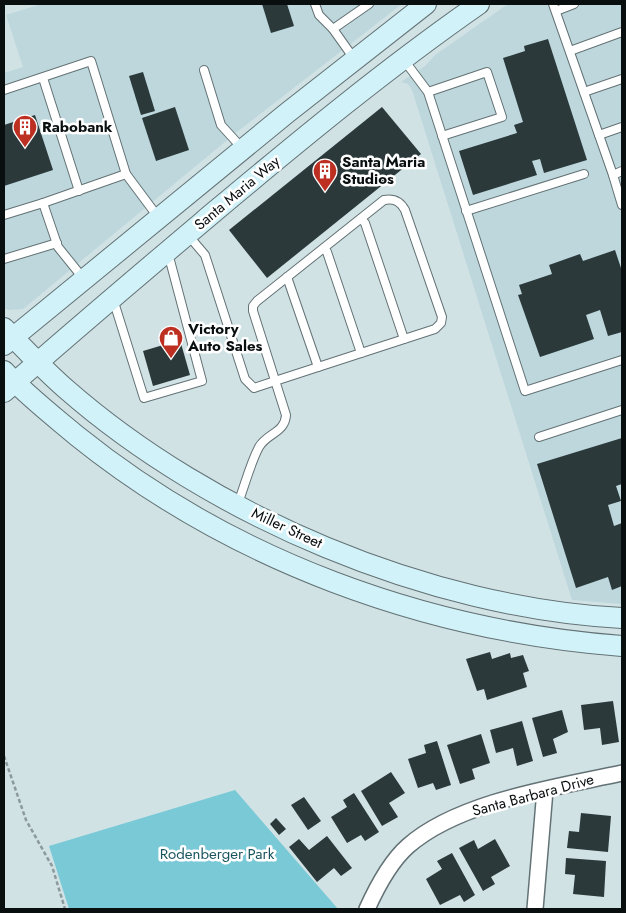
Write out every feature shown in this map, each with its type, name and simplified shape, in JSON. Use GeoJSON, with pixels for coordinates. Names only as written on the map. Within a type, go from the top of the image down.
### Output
{"type":"FeatureCollection","features":[{"type":"Feature","properties":{"kind":"street","name":"Santa Maria Way"},"geometry":{"type":"LineString","coordinates":[[7,337],[83,278],[242,148],[426,4]]}},
{"type":"Feature","properties":{"kind":"street","name":"Santa Maria Way"},"geometry":{"type":"LineString","coordinates":[[7,382],[38,362],[187,235],[403,58],[480,4]]}},
{"type":"Feature","properties":{"kind":"street","name":"Miller Street"},"geometry":{"type":"LineString","coordinates":[[7,337],[38,362],[66,389],[155,456],[237,505],[294,535],[419,581],[516,606],[622,618]]}},
{"type":"Feature","properties":{"kind":"street","name":"Miller Street"},"geometry":{"type":"LineString","coordinates":[[7,382],[128,474],[217,530],[275,558],[409,608],[515,632],[622,646]]}},
{"type":"Feature","properties":{"kind":"street","name":"Santa Barbara Drive"},"geometry":{"type":"LineString","coordinates":[[367,909],[377,886],[408,846],[437,827],[471,810],[545,790],[622,773]]}},
{"type":"Feature","properties":{"kind":"street"},"geometry":{"type":"LineString","coordinates":[[535,909],[545,790]]}},
{"type":"Feature","properties":{"kind":"lane"},"geometry":{"type":"LineString","coordinates":[[315,4],[319,15],[333,29],[355,60]]}},
{"type":"Feature","properties":{"kind":"lane"},"geometry":{"type":"LineString","coordinates":[[333,29],[368,4]]}},
{"type":"Feature","properties":{"kind":"lane"},"geometry":{"type":"LineString","coordinates":[[574,4],[555,7],[622,206]]}},
{"type":"Feature","properties":{"kind":"lane"},"geometry":{"type":"LineString","coordinates":[[570,52],[622,32]]}},
{"type":"Feature","properties":{"kind":"lane"},"geometry":{"type":"LineString","coordinates":[[403,58],[428,92],[525,390],[622,360]]}},
{"type":"Feature","properties":{"kind":"lane"},"geometry":{"type":"LineString","coordinates":[[4,90],[91,61],[126,174],[158,217]]}},
{"type":"Feature","properties":{"kind":"lane"},"geometry":{"type":"LineString","coordinates":[[204,70],[220,125],[242,148]]}},
{"type":"Feature","properties":{"kind":"lane"},"geometry":{"type":"LineString","coordinates":[[428,92],[487,72],[502,117],[442,136]]}},
{"type":"Feature","properties":{"kind":"lane"},"geometry":{"type":"LineString","coordinates":[[43,78],[79,191]]}},
{"type":"Feature","properties":{"kind":"lane"},"geometry":{"type":"LineString","coordinates":[[584,92],[622,79]]}},
{"type":"Feature","properties":{"kind":"lane"},"geometry":{"type":"LineString","coordinates":[[599,135],[622,127]]}},
{"type":"Feature","properties":{"kind":"lane"},"geometry":{"type":"LineString","coordinates":[[613,175],[622,171]]}},
{"type":"Feature","properties":{"kind":"lane"},"geometry":{"type":"LineString","coordinates":[[4,215],[126,174]]}},
{"type":"Feature","properties":{"kind":"lane"},"geometry":{"type":"LineString","coordinates":[[466,211],[584,174]]}},
{"type":"Feature","properties":{"kind":"lane"},"geometry":{"type":"LineString","coordinates":[[187,235],[205,255],[245,378],[254,388],[275,381],[435,329],[442,323],[442,317],[406,210],[397,200],[390,199],[384,200],[253,306],[275,381],[286,415],[286,420],[284,426],[260,445],[237,505]]}},
{"type":"Feature","properties":{"kind":"lane"},"geometry":{"type":"LineString","coordinates":[[43,203],[56,243],[83,278]]}},
{"type":"Feature","properties":{"kind":"lane"},"geometry":{"type":"LineString","coordinates":[[361,218],[365,223],[404,339]]}},
{"type":"Feature","properties":{"kind":"lane"},"geometry":{"type":"LineString","coordinates":[[4,259],[56,243]]}},
{"type":"Feature","properties":{"kind":"lane"},"geometry":{"type":"LineString","coordinates":[[324,248],[327,252],[361,353]]}},
{"type":"Feature","properties":{"kind":"lane"},"geometry":{"type":"LineString","coordinates":[[112,298],[144,398],[202,380],[167,252]]}},
{"type":"Feature","properties":{"kind":"lane"},"geometry":{"type":"LineString","coordinates":[[287,277],[318,367]]}},
{"type":"Feature","properties":{"kind":"lane"},"geometry":{"type":"LineString","coordinates":[[539,437],[622,410]]}},
{"type":"Feature","properties":{"kind":"path"},"geometry":{"type":"LineString","coordinates":[[4,756],[26,820],[52,866],[65,909]]}},
{"type":"Feature","properties":{"kind":"shaded area"},"geometry":{"type":"Polygon","coordinates":[[[41,4],[402,4],[237,132],[23,309],[9,310],[4,308],[4,73],[23,67],[6,15],[41,4]]]}},
{"type":"Feature","properties":{"kind":"shaded area"},"geometry":{"type":"Polygon","coordinates":[[[508,4],[622,4],[622,604],[572,600],[412,90],[408,84],[401,82],[425,66],[435,55],[508,4]]]}},
{"type":"Feature","properties":{"kind":"green space","name":"Rodenberger Park"},"geometry":{"type":"Polygon","coordinates":[[[235,790],[338,909],[69,909],[49,846],[235,790]]]}},
{"type":"Feature","properties":{"kind":"building"},"geometry":{"type":"Polygon","coordinates":[[[262,4],[287,4],[294,26],[271,33],[262,4]]]}},
{"type":"Feature","properties":{"kind":"building"},"geometry":{"type":"Polygon","coordinates":[[[548,39],[587,160],[544,173],[540,159],[532,161],[537,175],[473,195],[459,151],[517,133],[514,125],[523,122],[503,58],[525,51],[524,46],[548,39]]]}},
{"type":"Feature","properties":{"kind":"building"},"geometry":{"type":"Polygon","coordinates":[[[143,72],[155,111],[141,115],[129,76],[143,72]]]}},
{"type":"Feature","properties":{"kind":"building"},"geometry":{"type":"Polygon","coordinates":[[[175,107],[189,150],[156,161],[142,118],[175,107]]]}},
{"type":"Feature","properties":{"kind":"building","name":"Santa Maria Studios"},"geometry":{"type":"Polygon","coordinates":[[[382,107],[421,154],[267,278],[229,230],[382,107]]]}},
{"type":"Feature","properties":{"kind":"building","name":"Rabobank"},"geometry":{"type":"Polygon","coordinates":[[[35,115],[53,170],[4,186],[4,125],[35,115]]]}},
{"type":"Feature","properties":{"kind":"building"},"geometry":{"type":"Polygon","coordinates":[[[615,250],[622,271],[622,332],[608,336],[600,310],[586,315],[594,339],[540,357],[518,295],[522,294],[519,285],[552,274],[549,265],[580,254],[583,261],[615,250]]]}},
{"type":"Feature","properties":{"kind":"building"},"geometry":{"type":"Polygon","coordinates":[[[180,340],[190,375],[153,386],[143,351],[180,340]]]}},
{"type":"Feature","properties":{"kind":"building"},"geometry":{"type":"Polygon","coordinates":[[[622,438],[622,484],[616,486],[621,501],[608,505],[614,526],[622,523],[622,586],[612,590],[608,577],[576,588],[537,464],[622,438]]]}},
{"type":"Feature","properties":{"kind":"building"},"geometry":{"type":"Polygon","coordinates":[[[490,652],[492,659],[510,653],[511,658],[523,655],[529,671],[523,673],[527,687],[487,700],[484,689],[477,691],[466,659],[490,652]]]}},
{"type":"Feature","properties":{"kind":"building"},"geometry":{"type":"Polygon","coordinates":[[[613,701],[619,742],[602,745],[600,728],[584,730],[581,705],[613,701]]]}},
{"type":"Feature","properties":{"kind":"building"},"geometry":{"type":"Polygon","coordinates":[[[562,710],[568,732],[553,739],[557,753],[543,757],[532,718],[562,710]]]}},
{"type":"Feature","properties":{"kind":"building"},"geometry":{"type":"Polygon","coordinates":[[[522,721],[533,761],[517,766],[513,748],[496,753],[490,730],[522,721]]]}},
{"type":"Feature","properties":{"kind":"building"},"geometry":{"type":"Polygon","coordinates":[[[481,734],[490,763],[472,769],[475,779],[460,784],[447,745],[481,734]]]}},
{"type":"Feature","properties":{"kind":"building"},"geometry":{"type":"Polygon","coordinates":[[[437,741],[451,785],[436,790],[433,783],[418,788],[408,759],[426,753],[424,745],[437,741]]]}},
{"type":"Feature","properties":{"kind":"building"},"geometry":{"type":"Polygon","coordinates":[[[391,772],[405,793],[389,803],[398,817],[382,826],[361,791],[391,772]]]}},
{"type":"Feature","properties":{"kind":"building"},"geometry":{"type":"Polygon","coordinates":[[[354,793],[379,832],[365,841],[361,835],[347,843],[331,817],[347,807],[343,800],[354,793]]]}},
{"type":"Feature","properties":{"kind":"building"},"geometry":{"type":"Polygon","coordinates":[[[304,797],[321,821],[308,830],[291,805],[304,797]]]}},
{"type":"Feature","properties":{"kind":"building"},"geometry":{"type":"Polygon","coordinates":[[[581,813],[611,816],[608,852],[567,848],[569,831],[579,832],[581,813]]]}},
{"type":"Feature","properties":{"kind":"building"},"geometry":{"type":"Polygon","coordinates":[[[276,818],[286,829],[279,835],[270,824],[276,818]]]}},
{"type":"Feature","properties":{"kind":"building"},"geometry":{"type":"Polygon","coordinates":[[[327,836],[352,868],[341,876],[334,868],[317,882],[289,847],[299,839],[309,850],[327,836]]]}},
{"type":"Feature","properties":{"kind":"building"},"geometry":{"type":"Polygon","coordinates":[[[495,839],[510,866],[491,877],[495,884],[483,891],[459,848],[474,840],[478,849],[495,839]]]}},
{"type":"Feature","properties":{"kind":"building"},"geometry":{"type":"Polygon","coordinates":[[[452,853],[475,895],[464,902],[460,895],[440,905],[426,879],[442,869],[437,861],[452,853]]]}},
{"type":"Feature","properties":{"kind":"building"},"geometry":{"type":"Polygon","coordinates":[[[566,858],[606,861],[604,897],[573,894],[575,875],[565,874],[566,858]]]}},
{"type":"Feature","properties":{"kind":"place","name":"Rabobank"},"geometry":{"type":"Point","coordinates":[25,148]}},
{"type":"Feature","properties":{"kind":"place","name":"Santa Maria Studios"},"geometry":{"type":"Point","coordinates":[325,192]}},
{"type":"Feature","properties":{"kind":"place","name":"Victory Auto Sales"},"geometry":{"type":"Point","coordinates":[171,359]}}]}
